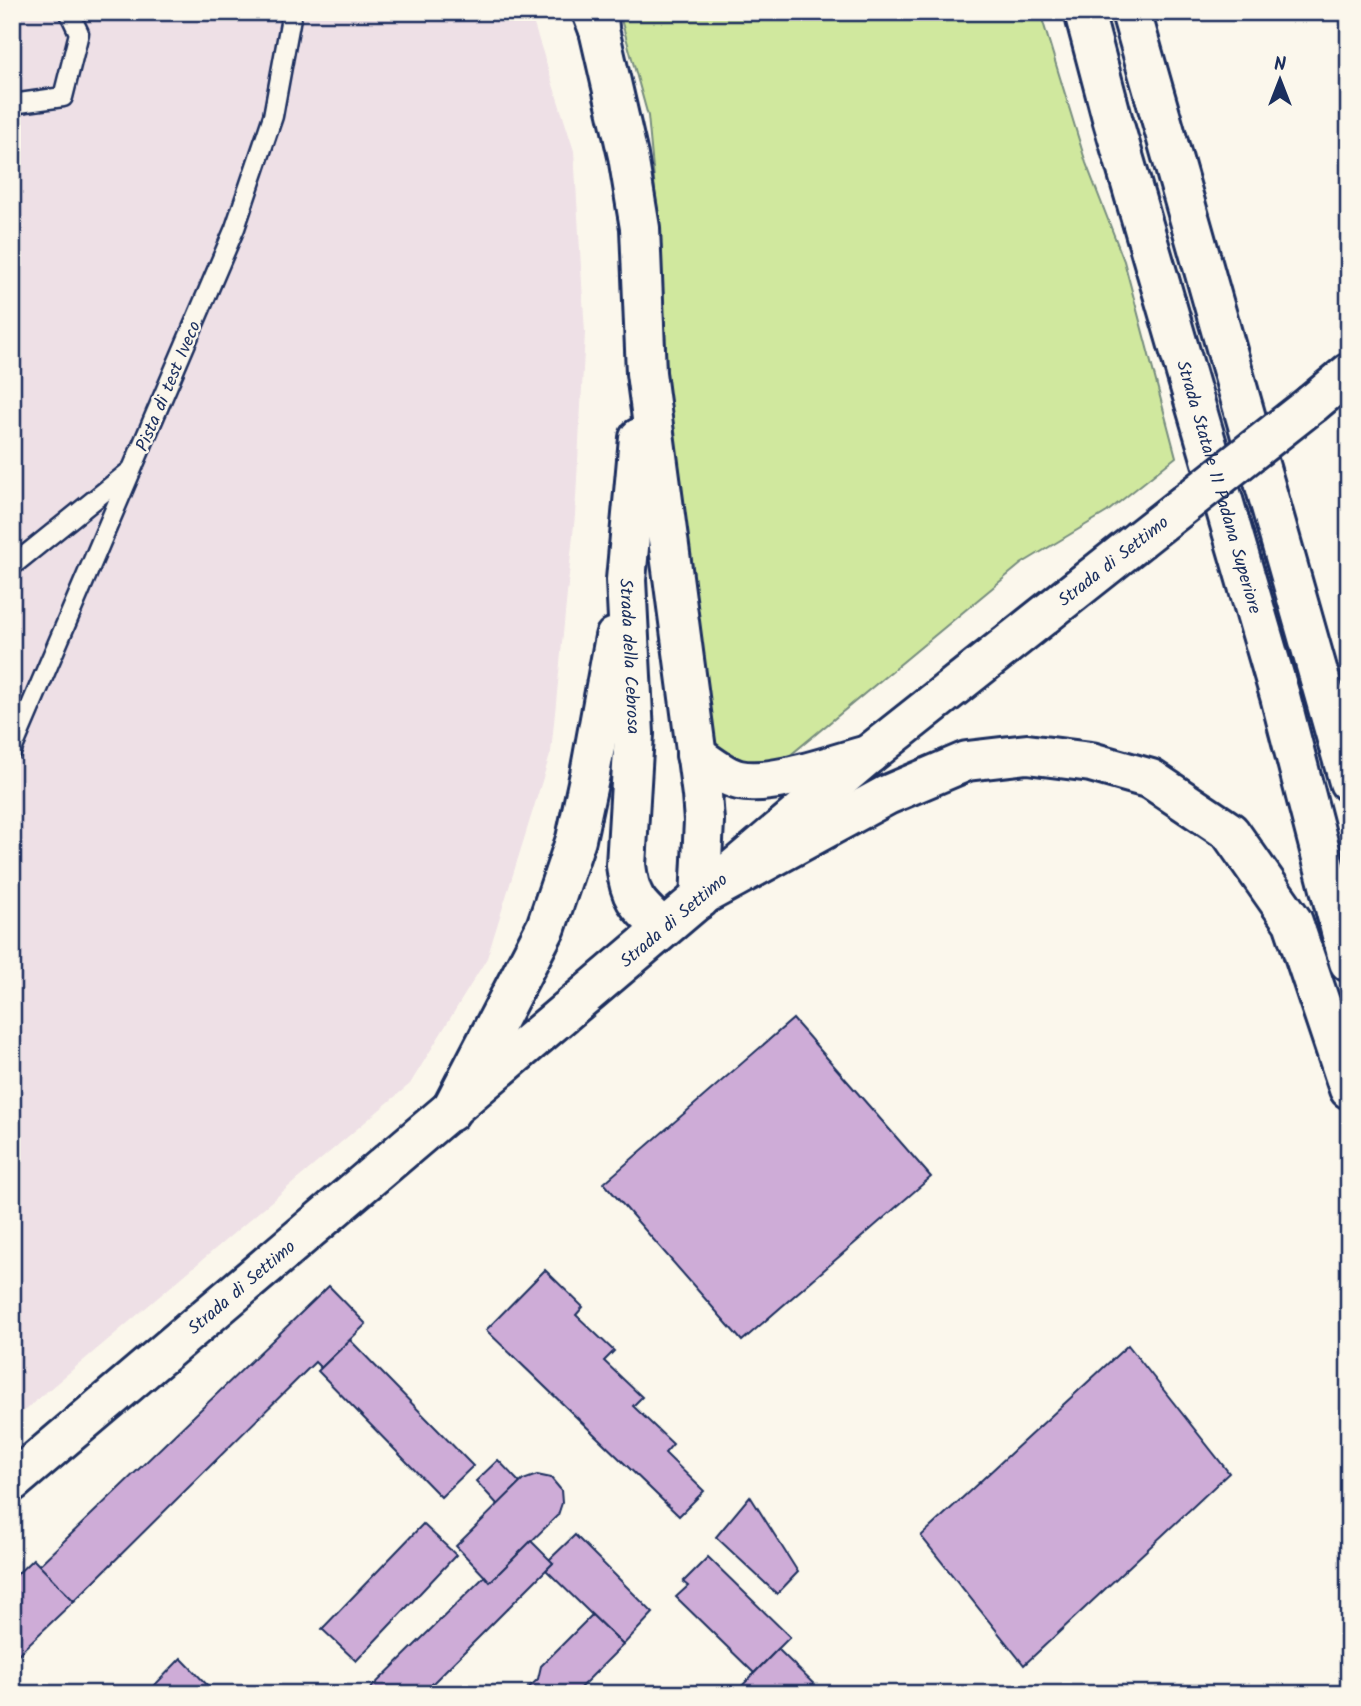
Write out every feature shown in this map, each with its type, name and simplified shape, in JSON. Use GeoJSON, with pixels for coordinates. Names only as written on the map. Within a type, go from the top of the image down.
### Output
{"type":"FeatureCollection","features":[{"type":"Feature","properties":{"kind":"main road"},"geometry":{"type":"LineString","coordinates":[[1071,12],[1112,118]]}},
{"type":"Feature","properties":{"kind":"main road","name":"Strada Statale 11 Padana Superiore"},"geometry":{"type":"LineString","coordinates":[[1084,12],[1112,118],[1276,682],[1349,962]]}},
{"type":"Feature","properties":{"kind":"main road"},"geometry":{"type":"LineString","coordinates":[[1132,12],[1349,782]]}},
{"type":"Feature","properties":{"kind":"main road"},"geometry":{"type":"LineString","coordinates":[[1140,12],[1142,52]]}},
{"type":"Feature","properties":{"kind":"main road","name":"Strada della Cebrosa"},"geometry":{"type":"LineString","coordinates":[[596,18],[628,156],[640,228],[646,373],[704,821],[703,896]]}},
{"type":"Feature","properties":{"kind":"main road","name":"Strada della Cebrosa"},"geometry":{"type":"LineString","coordinates":[[646,373],[626,580],[634,734],[626,865],[628,884],[636,903],[663,928]]}},
{"type":"Feature","properties":{"kind":"main road","name":"Strada di Settimo"},"geometry":{"type":"LineString","coordinates":[[12,1482],[868,755],[1349,373]]}},
{"type":"Feature","properties":{"kind":"main road"},"geometry":{"type":"LineString","coordinates":[[449,1113],[546,927],[576,839],[626,580]]}},
{"type":"Feature","properties":{"kind":"main road"},"geometry":{"type":"LineString","coordinates":[[703,896],[887,795],[967,761],[1027,754],[1091,762],[1151,779],[1230,832],[1293,922],[1349,1089]]}},
{"type":"Feature","properties":{"kind":"main road"},"geometry":{"type":"LineString","coordinates":[[696,755],[738,780],[767,781],[868,755]]}},
{"type":"Feature","properties":{"kind":"lane"},"geometry":{"type":"LineString","coordinates":[[12,104],[63,97],[79,33],[69,12]]}},
{"type":"Feature","properties":{"kind":"lane","name":"Pista di test Iveco"},"geometry":{"type":"LineString","coordinates":[[12,750],[239,216],[273,117],[292,12]]}},
{"type":"Feature","properties":{"kind":"lane"},"geometry":{"type":"LineString","coordinates":[[12,566],[132,468]]}},
{"type":"Feature","properties":{"kind":"shaded area"},"geometry":{"type":"Polygon","coordinates":[[[12,12],[530,12],[574,151],[585,333],[575,515],[551,752],[487,958],[410,1084],[12,1421],[12,12]]]}},
{"type":"Feature","properties":{"kind":"green space"},"geometry":{"type":"Polygon","coordinates":[[[619,12],[1040,12],[1086,163],[1124,261],[1176,457],[1107,512],[1021,564],[788,757],[744,771],[711,746],[677,543],[659,233],[648,116],[619,12]]]}},
{"type":"Feature","properties":{"kind":"building"},"geometry":{"type":"Polygon","coordinates":[[[793,1019],[931,1177],[742,1341],[604,1183],[793,1019]]]}},
{"type":"Feature","properties":{"kind":"building"},"geometry":{"type":"Polygon","coordinates":[[[545,1270],[583,1307],[576,1315],[614,1351],[604,1361],[642,1397],[633,1406],[673,1444],[665,1453],[704,1491],[679,1516],[486,1330],[545,1270]]]}},
{"type":"Feature","properties":{"kind":"building"},"geometry":{"type":"Polygon","coordinates":[[[329,1286],[366,1324],[321,1368],[315,1362],[74,1601],[38,1566],[329,1286]]]}},
{"type":"Feature","properties":{"kind":"building"},"geometry":{"type":"Polygon","coordinates":[[[350,1340],[473,1466],[441,1497],[318,1371],[350,1340]]]}},
{"type":"Feature","properties":{"kind":"building"},"geometry":{"type":"Polygon","coordinates":[[[1128,1345],[1229,1473],[1024,1665],[921,1536],[1128,1345]]]}},
{"type":"Feature","properties":{"kind":"building"},"geometry":{"type":"Polygon","coordinates":[[[498,1460],[520,1483],[498,1505],[476,1481],[498,1460]]]}},
{"type":"Feature","properties":{"kind":"building"},"geometry":{"type":"Polygon","coordinates":[[[537,1475],[551,1478],[561,1490],[562,1503],[558,1515],[490,1582],[456,1546],[523,1480],[537,1475]]]}},
{"type":"Feature","properties":{"kind":"building"},"geometry":{"type":"Polygon","coordinates":[[[750,1496],[798,1572],[777,1594],[716,1537],[750,1496]]]}},
{"type":"Feature","properties":{"kind":"building"},"geometry":{"type":"Polygon","coordinates":[[[423,1524],[456,1555],[356,1661],[322,1629],[423,1524]]]}},
{"type":"Feature","properties":{"kind":"building"},"geometry":{"type":"Polygon","coordinates":[[[575,1535],[653,1613],[623,1645],[546,1570],[553,1563],[549,1560],[575,1535]]]}},
{"type":"Feature","properties":{"kind":"building"},"geometry":{"type":"Polygon","coordinates":[[[531,1541],[553,1563],[422,1694],[365,1694],[485,1576],[490,1582],[531,1541]]]}},
{"type":"Feature","properties":{"kind":"building"},"geometry":{"type":"Polygon","coordinates":[[[708,1557],[790,1637],[754,1673],[676,1597],[688,1586],[683,1582],[708,1557]]]}},
{"type":"Feature","properties":{"kind":"building"},"geometry":{"type":"Polygon","coordinates":[[[33,1559],[74,1601],[12,1660],[12,1579],[33,1559]]]}},
{"type":"Feature","properties":{"kind":"building"},"geometry":{"type":"Polygon","coordinates":[[[592,1615],[623,1645],[574,1694],[522,1694],[538,1679],[541,1666],[592,1615]]]}},
{"type":"Feature","properties":{"kind":"building"},"geometry":{"type":"Polygon","coordinates":[[[778,1649],[824,1694],[734,1694],[778,1649]]]}},
{"type":"Feature","properties":{"kind":"building"},"geometry":{"type":"Polygon","coordinates":[[[181,1658],[216,1694],[155,1694],[151,1689],[181,1658]]]}}]}
